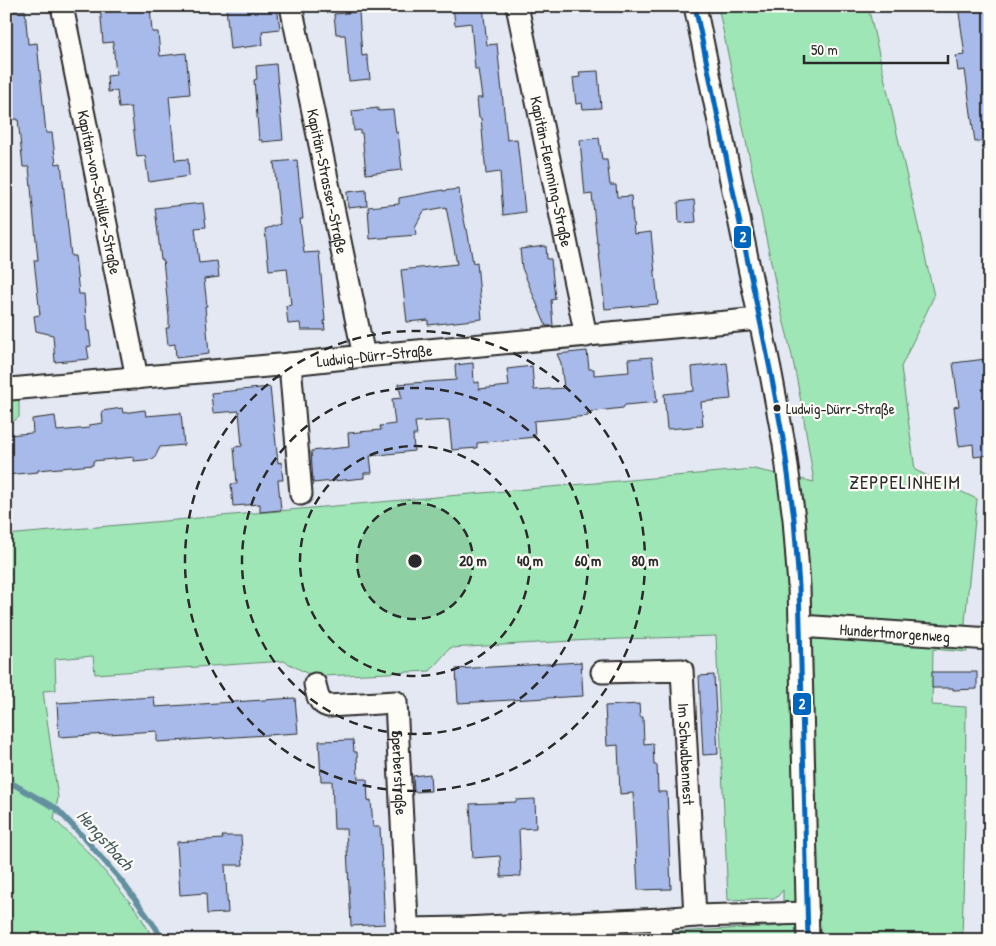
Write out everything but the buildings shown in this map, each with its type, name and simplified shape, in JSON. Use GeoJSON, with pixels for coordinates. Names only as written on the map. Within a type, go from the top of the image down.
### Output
{"type":"FeatureCollection","features":[{"type":"Feature","properties":{"kind":"street","name":"Kapitän-von-Schiller-Straße"},"geometry":{"type":"LineString","coordinates":[[62,6],[137,378]]}},
{"type":"Feature","properties":{"kind":"street","name":"Kapitän-Strasser-Straße"},"geometry":{"type":"LineString","coordinates":[[291,6],[364,356]]}},
{"type":"Feature","properties":{"kind":"street","name":"Kapitän-Flemming-Straße"},"geometry":{"type":"LineString","coordinates":[[517,6],[586,336]]}},
{"type":"Feature","properties":{"kind":"street"},"geometry":{"type":"LineString","coordinates":[[695,6],[789,476],[796,545],[800,626],[808,940]]}},
{"type":"Feature","properties":{"kind":"street","name":"Ludwig-Dürr-Straße"},"geometry":{"type":"LineString","coordinates":[[10,389],[759,319]]}},
{"type":"Feature","properties":{"kind":"street"},"geometry":{"type":"LineString","coordinates":[[290,364],[301,494]]}},
{"type":"Feature","properties":{"kind":"street","name":"Hundertmorgenweg"},"geometry":{"type":"LineString","coordinates":[[800,626],[990,639]]}},
{"type":"Feature","properties":{"kind":"street","name":"Im Schwalbennest"},"geometry":{"type":"LineString","coordinates":[[602,672],[682,670],[694,916]]}},
{"type":"Feature","properties":{"kind":"street","name":"Sperberstraße"},"geometry":{"type":"LineString","coordinates":[[315,684],[320,702],[323,705],[396,702],[407,935]]}},
{"type":"Feature","properties":{"kind":"street"},"geometry":{"type":"LineString","coordinates":[[407,935],[661,930],[694,916],[808,913]]}},
{"type":"Feature","properties":{"kind":"green space"},"geometry":{"type":"Polygon","coordinates":[[[718,6],[868,6],[934,296],[901,367],[915,470],[977,499],[965,622],[967,652],[933,649],[932,705],[966,707],[962,940],[670,940],[674,932],[783,926],[783,890],[776,898],[728,900],[716,636],[591,640],[450,648],[430,671],[323,676],[310,675],[284,661],[95,674],[93,656],[55,659],[56,690],[43,691],[58,798],[54,819],[91,855],[138,912],[154,940],[6,940],[6,535],[754,469],[814,482],[796,377],[718,6]]]}},
{"type":"Feature","properties":{"kind":"green space"},"geometry":{"type":"Polygon","coordinates":[[[6,347],[19,402],[19,417],[6,427],[6,347]]]}},
{"type":"Feature","properties":{"kind":"waterway","name":"Hengstbach"},"geometry":{"type":"LineString","coordinates":[[6,780],[57,809],[124,884],[156,928],[162,940]]}},
{"type":"Feature","properties":{"kind":"transit line","name":"2"},"geometry":{"type":"LineString","coordinates":[[695,6],[771,374],[784,444],[794,519],[799,586],[808,940]]}},
{"type":"Feature","properties":{"kind":"place","name":"Ludwig-Dürr-Straße"},"geometry":{"type":"Point","coordinates":[777,408]}},
{"type":"Feature","properties":{"kind":"district","name":"ZEPPELINHEIM"},"geometry":{"type":"Point","coordinates":[905,482]}}]}
